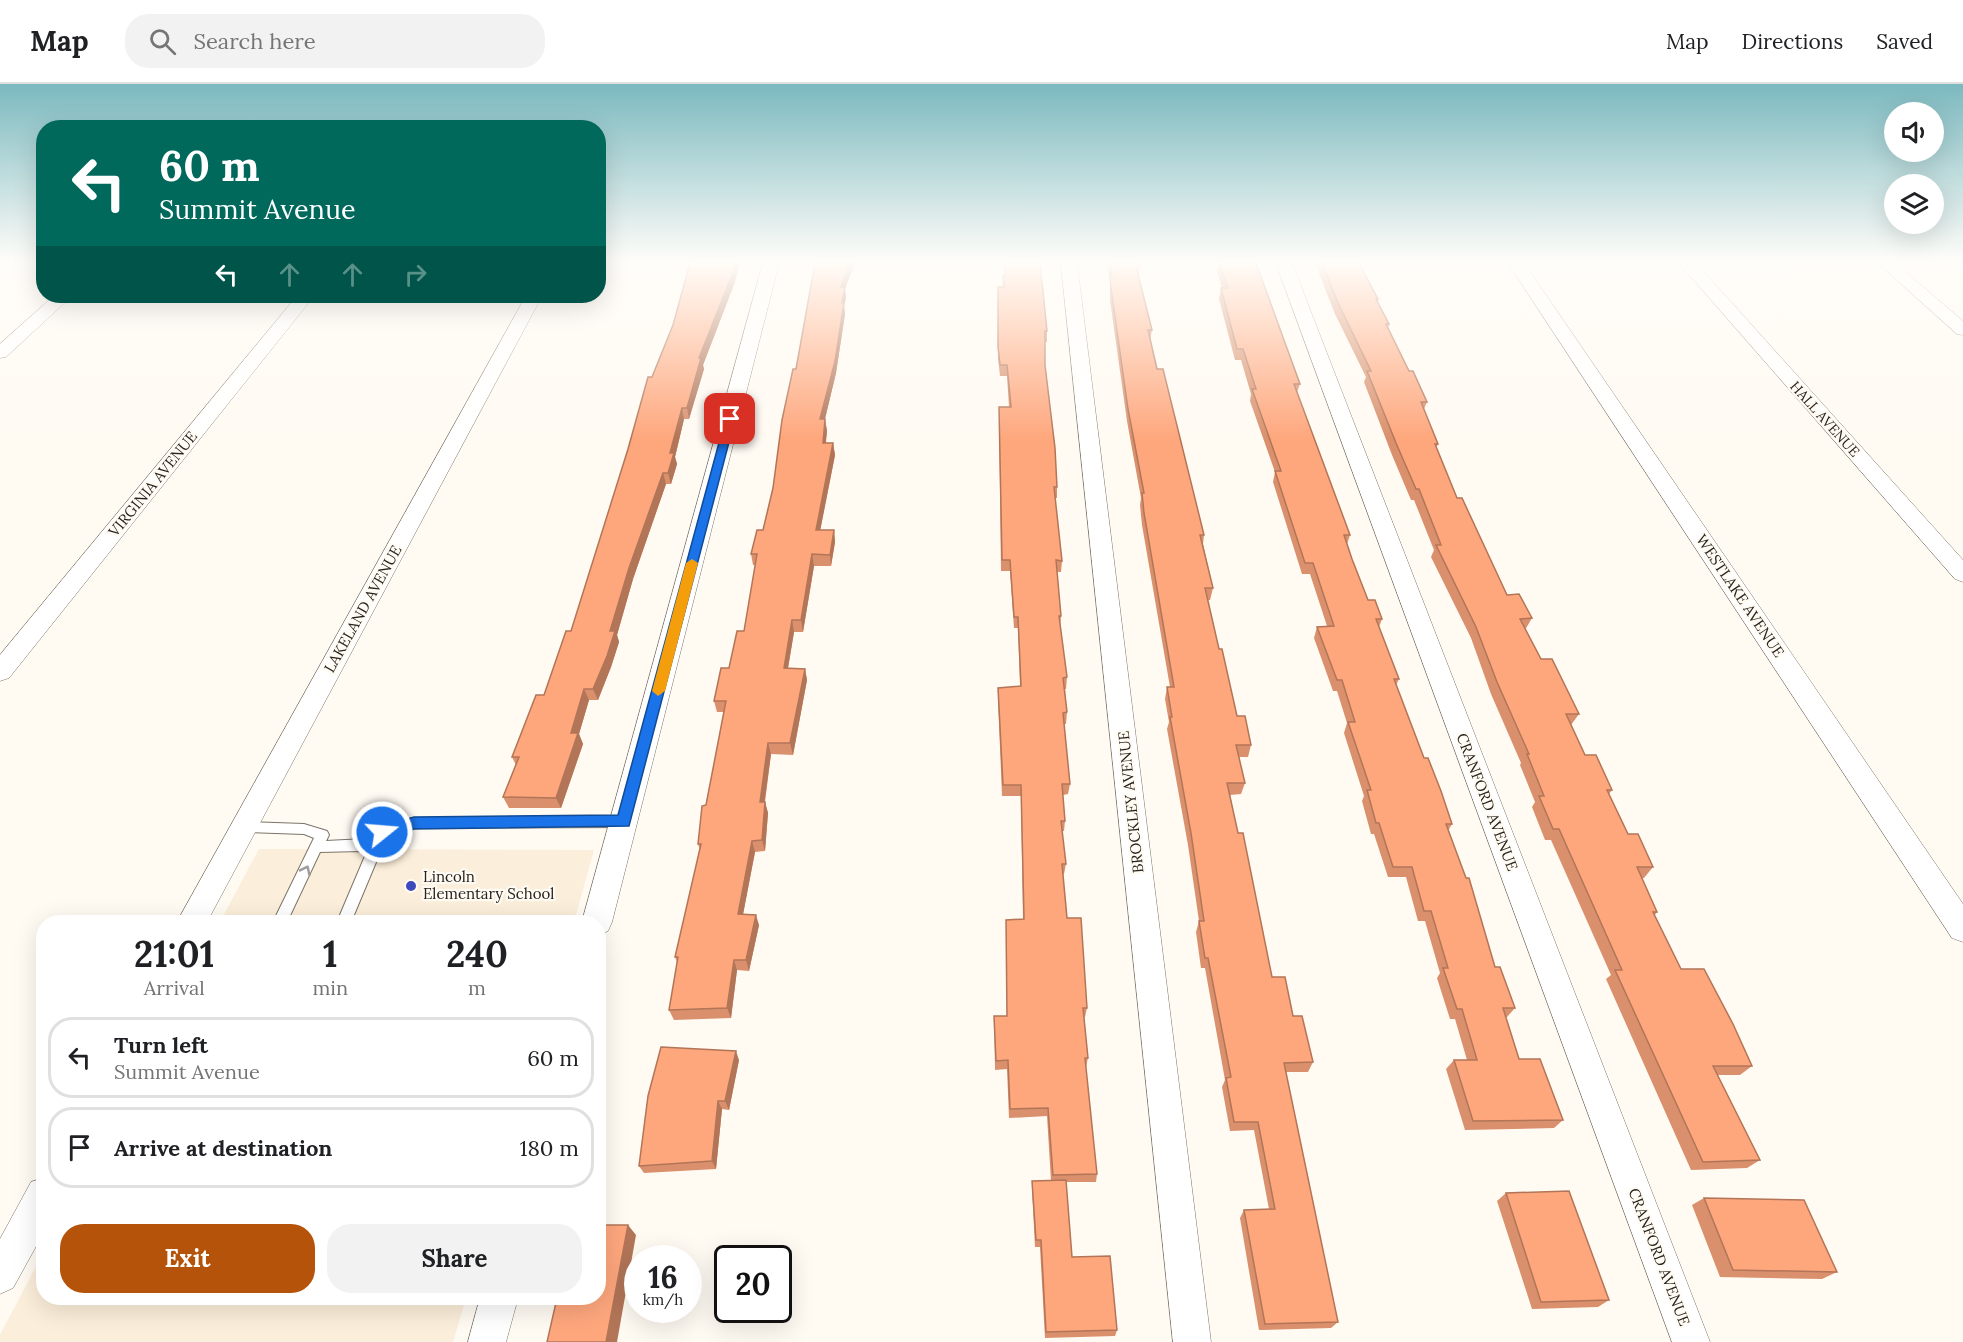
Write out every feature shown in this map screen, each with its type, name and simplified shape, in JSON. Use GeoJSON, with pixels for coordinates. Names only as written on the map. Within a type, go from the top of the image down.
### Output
{"type":"FeatureCollection","features":[{"type":"Feature","properties":{"kind":"street"},"geometry":{"type":"LineString","coordinates":[[0,353],[35,322]]}},
{"type":"Feature","properties":{"kind":"street","name":"VIRGINIA AVENUE"},"geometry":{"type":"LineString","coordinates":[[0,672],[285,322]]}},
{"type":"Feature","properties":{"kind":"street","name":"LAKELAND AVENUE"},"geometry":{"type":"LineString","coordinates":[[196,915],[520,322]]}},
{"type":"Feature","properties":{"kind":"street"},"geometry":{"type":"LineString","coordinates":[[599,915],[756,322]]}},
{"type":"Feature","properties":{"kind":"street","name":"BROCKLEY AVENUE"},"geometry":{"type":"LineString","coordinates":[[1077,322],[1192,1342]]}},
{"type":"Feature","properties":{"kind":"street","name":"CRANFORD AVENUE"},"geometry":{"type":"LineString","coordinates":[[1306,322],[1691,1342]]}},
{"type":"Feature","properties":{"kind":"street","name":"WESTLAKE AVENUE"},"geometry":{"type":"LineString","coordinates":[[1555,322],[1963,929]]}},
{"type":"Feature","properties":{"kind":"street","name":"HALL AVENUE"},"geometry":{"type":"LineString","coordinates":[[1739,322],[1963,574]]}},
{"type":"Feature","properties":{"kind":"street"},"geometry":{"type":"LineString","coordinates":[[0,1275],[35,1227]]}},
{"type":"Feature","properties":{"kind":"street"},"geometry":{"type":"LineString","coordinates":[[487,1342],[497,1305]]}},
{"type":"Feature","properties":{"kind":"lane"},"geometry":{"type":"LineString","coordinates":[[347,915],[382,832],[414,823],[624,822]]}},
{"type":"Feature","properties":{"kind":"lane"},"geometry":{"type":"LineString","coordinates":[[244,827],[304,829],[322,835],[284,915]]}},
{"type":"Feature","properties":{"kind":"lane"},"geometry":{"type":"LineString","coordinates":[[318,847],[365,845],[372,856]]}},
{"type":"Feature","properties":{"kind":"shaded area","name":"Lincoln Elementary School"},"geometry":{"type":"Polygon","coordinates":[[[259,849],[594,850],[576,915],[224,915],[259,849]]]}},
{"type":"Feature","properties":{"kind":"shaded area"},"geometry":{"type":"Polygon","coordinates":[[[36,1266],[36,1305],[464,1305],[453,1342],[0,1342],[0,1335],[36,1266]]]}},
{"type":"Feature","properties":{"kind":"building"},"geometry":{"type":"Polygon","coordinates":[[[674,322],[713,322],[699,358],[701,358],[687,408],[682,408],[670,453],[674,453],[668,473],[663,473],[629,568],[610,631],[615,631],[607,656],[593,689],[584,689],[571,733],[578,733],[556,798],[503,797],[519,757],[512,757],[536,695],[544,695],[566,631],[571,631],[648,377],[652,377],[674,322]]]}},
{"type":"Feature","properties":{"kind":"building"},"geometry":{"type":"Polygon","coordinates":[[[804,322],[841,322],[835,361],[820,419],[825,419],[823,443],[833,443],[816,530],[834,530],[830,555],[812,554],[801,620],[792,620],[784,668],[805,669],[790,743],[768,743],[760,802],[765,802],[762,840],[752,841],[738,914],[756,915],[746,960],[734,960],[727,1008],[669,1010],[678,957],[675,957],[701,844],[698,844],[702,806],[706,805],[726,701],[714,701],[721,668],[729,668],[737,631],[744,631],[757,554],[751,554],[757,530],[763,530],[773,488],[782,420],[793,369],[796,369],[804,322]]]}},
{"type":"Feature","properties":{"kind":"building"},"geometry":{"type":"Polygon","coordinates":[[[998,322],[1046,322],[1045,365],[1055,448],[1057,487],[1054,487],[1062,561],[1056,560],[1061,616],[1059,616],[1067,677],[1063,678],[1067,712],[1063,713],[1070,784],[1062,784],[1065,821],[1061,821],[1066,864],[1062,864],[1067,918],[1081,918],[1087,1008],[1083,1008],[1088,1058],[1085,1058],[1097,1174],[1053,1175],[1048,1108],[1010,1109],[1008,1060],[996,1061],[994,1016],[1007,1016],[1006,920],[1024,919],[1021,785],[1003,785],[998,688],[1021,686],[1018,617],[1014,617],[1010,560],[1002,560],[999,407],[1011,407],[1007,365],[1000,365],[998,322]]]}},
{"type":"Feature","properties":{"kind":"building"},"geometry":{"type":"Polygon","coordinates":[[[1116,322],[1150,322],[1152,330],[1148,330],[1157,369],[1163,369],[1204,535],[1200,535],[1213,588],[1205,588],[1219,649],[1222,649],[1237,716],[1245,716],[1251,745],[1236,745],[1245,783],[1227,783],[1238,833],[1243,833],[1272,977],[1285,977],[1293,1016],[1302,1016],[1313,1062],[1284,1063],[1338,1322],[1265,1324],[1244,1210],[1275,1209],[1258,1122],[1234,1122],[1226,1078],[1231,1077],[1199,921],[1204,921],[1170,717],[1172,717],[1167,687],[1174,687],[1144,513],[1142,493],[1144,493],[1128,409],[1116,322]]]}},
{"type":"Feature","properties":{"kind":"building"},"geometry":{"type":"Polygon","coordinates":[[[1230,322],[1277,322],[1300,384],[1294,384],[1350,535],[1344,535],[1352,559],[1368,600],[1375,600],[1382,619],[1376,619],[1399,679],[1394,679],[1424,758],[1428,758],[1441,791],[1452,824],[1446,824],[1466,878],[1469,878],[1495,967],[1500,967],[1515,1008],[1503,1008],[1519,1059],[1540,1059],[1563,1120],[1473,1121],[1454,1060],[1477,1060],[1462,1009],[1457,1009],[1443,968],[1448,968],[1431,911],[1424,911],[1412,867],[1393,867],[1379,823],[1376,823],[1367,790],[1371,790],[1348,722],[1355,722],[1342,680],[1337,680],[1317,627],[1334,626],[1313,563],[1305,563],[1275,471],[1281,471],[1252,389],[1256,389],[1243,349],[1237,349],[1230,322]]]}},
{"type":"Feature","properties":{"kind":"building"},"geometry":{"type":"Polygon","coordinates":[[[1347,322],[1388,322],[1389,324],[1386,324],[1409,371],[1413,371],[1427,402],[1421,402],[1438,444],[1435,444],[1457,498],[1462,498],[1507,595],[1519,594],[1532,618],[1520,619],[1541,659],[1552,659],[1579,714],[1566,714],[1585,755],[1596,755],[1612,790],[1607,790],[1628,834],[1638,834],[1653,867],[1637,867],[1657,912],[1653,912],[1681,969],[1704,969],[1752,1066],[1713,1066],[1760,1160],[1703,1162],[1615,970],[1622,970],[1559,829],[1553,829],[1539,796],[1544,796],[1527,754],[1529,754],[1497,682],[1476,627],[1436,545],[1441,545],[1367,371],[1371,371],[1347,322]]]}},
{"type":"Feature","properties":{"kind":"building"},"geometry":{"type":"Polygon","coordinates":[[[661,1047],[736,1051],[725,1101],[718,1101],[712,1161],[639,1166],[648,1096],[661,1047]]]}},
{"type":"Feature","properties":{"kind":"building"},"geometry":{"type":"Polygon","coordinates":[[[1066,1180],[1072,1257],[1110,1256],[1117,1330],[1046,1332],[1041,1240],[1036,1240],[1032,1181],[1066,1180]]]}},
{"type":"Feature","properties":{"kind":"building"},"geometry":{"type":"Polygon","coordinates":[[[1569,1191],[1609,1300],[1541,1302],[1506,1193],[1569,1191]]]}},
{"type":"Feature","properties":{"kind":"building"},"geometry":{"type":"Polygon","coordinates":[[[1704,1198],[1804,1200],[1837,1272],[1733,1270],[1704,1198]]]}},
{"type":"Feature","properties":{"kind":"building"},"geometry":{"type":"Polygon","coordinates":[[[606,1225],[628,1225],[624,1245],[606,1342],[547,1342],[555,1305],[606,1305],[606,1225]]]}},
{"type":"Feature","properties":{"kind":"slow traffic"},"geometry":{"type":"LineString","coordinates":[[658,691],[692,563]]}},
{"type":"Feature","properties":{"kind":"place","name":"Lincoln Elementary School"},"geometry":{"type":"Point","coordinates":[411,886]}},
{"type":"Feature","properties":{"kind":"route"},"geometry":{"type":"LineString","coordinates":[[382,832],[414,823],[624,822],[730,419]]}}]}
